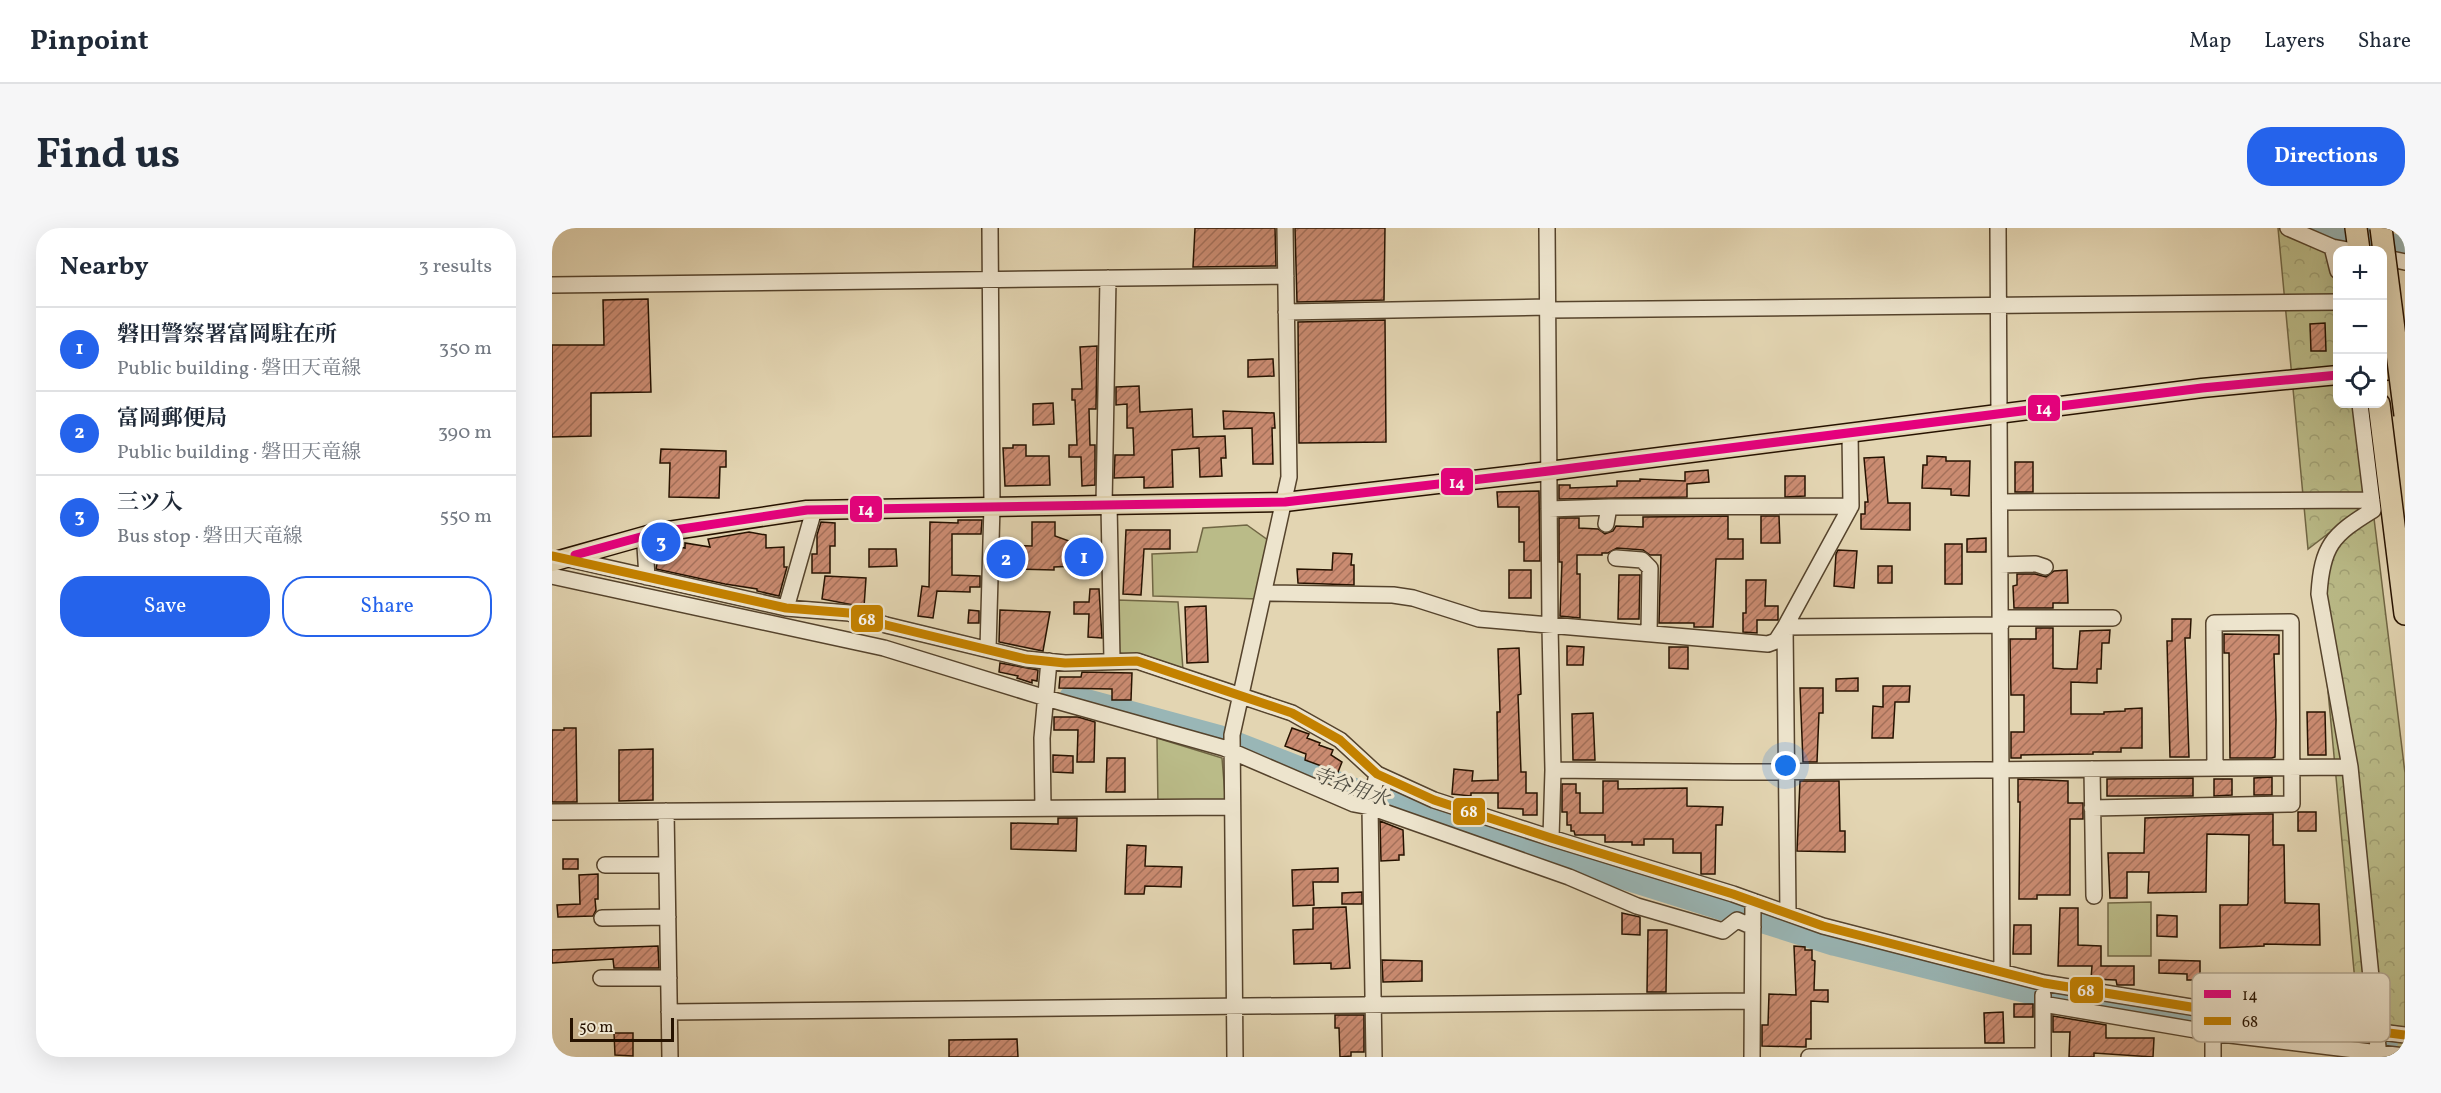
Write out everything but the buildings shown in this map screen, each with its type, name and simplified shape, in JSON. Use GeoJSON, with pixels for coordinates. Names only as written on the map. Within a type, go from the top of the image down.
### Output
{"type":"FeatureCollection","features":[{"type":"Feature","properties":{"kind":"highway"},"geometry":{"type":"LineString","coordinates":[[2356,228],[2358,246]]}},
{"type":"Feature","properties":{"kind":"highway"},"geometry":{"type":"LineString","coordinates":[[2381,228],[2405,415]]}},
{"type":"Feature","properties":{"kind":"highway"},"geometry":{"type":"LineString","coordinates":[[2380,408],[2405,614]]}},
{"type":"Feature","properties":{"kind":"main road"},"geometry":{"type":"LineString","coordinates":[[2387,371],[2405,369]]}},
{"type":"Feature","properties":{"kind":"main road"},"geometry":{"type":"LineString","coordinates":[[556,559],[654,533],[814,510],[1285,502],[1549,471],[2202,388],[2333,375]]}},
{"type":"Feature","properties":{"kind":"street"},"geometry":{"type":"LineString","coordinates":[[988,650],[992,506],[990,228]]}},
{"type":"Feature","properties":{"kind":"street"},"geometry":{"type":"LineString","coordinates":[[1235,1057],[1232,735],[1289,477],[1285,228]]}},
{"type":"Feature","properties":{"kind":"street"},"geometry":{"type":"LineString","coordinates":[[1547,228],[1553,770],[1551,838]]}},
{"type":"Feature","properties":{"kind":"street"},"geometry":{"type":"LineString","coordinates":[[1998,228],[2002,972]]}},
{"type":"Feature","properties":{"kind":"street"},"geometry":{"type":"LineString","coordinates":[[2288,228],[2332,247],[2333,252]]}},
{"type":"Feature","properties":{"kind":"street"},"geometry":{"type":"LineString","coordinates":[[2387,258],[2405,261],[2405,267]]}},
{"type":"Feature","properties":{"kind":"street"},"geometry":{"type":"LineString","coordinates":[[552,285],[1286,276]]}},
{"type":"Feature","properties":{"kind":"street"},"geometry":{"type":"LineString","coordinates":[[1108,279],[1106,505],[1112,660]]}},
{"type":"Feature","properties":{"kind":"street"},"geometry":{"type":"LineString","coordinates":[[1286,312],[2333,302]]}},
{"type":"Feature","properties":{"kind":"street"},"geometry":{"type":"LineString","coordinates":[[2360,408],[2373,510],[2351,523],[2333,540],[2324,554],[2319,594],[2350,766],[2371,973]]}},
{"type":"Feature","properties":{"kind":"street"},"geometry":{"type":"LineString","coordinates":[[1265,593],[1393,595],[1413,598],[1479,620],[1768,644],[1776,641],[1785,627],[1851,506],[1850,432]]}},
{"type":"Feature","properties":{"kind":"street"},"geometry":{"type":"LineString","coordinates":[[2000,502],[2372,500]]}},
{"type":"Feature","properties":{"kind":"street"},"geometry":{"type":"LineString","coordinates":[[1549,509],[1851,506]]}},
{"type":"Feature","properties":{"kind":"street"},"geometry":{"type":"LineString","coordinates":[[1606,524],[1608,507]]}},
{"type":"Feature","properties":{"kind":"street"},"geometry":{"type":"LineString","coordinates":[[786,608],[814,510]]}},
{"type":"Feature","properties":{"kind":"street"},"geometry":{"type":"LineString","coordinates":[[647,577],[645,546],[654,533]]}},
{"type":"Feature","properties":{"kind":"street"},"geometry":{"type":"LineString","coordinates":[[1616,558],[1642,560],[1650,568],[1649,634]]}},
{"type":"Feature","properties":{"kind":"street"},"geometry":{"type":"LineString","coordinates":[[556,559],[786,608],[849,614],[1026,659],[1065,663],[1137,661],[1293,713],[1340,740],[1377,774],[1434,800],[1754,901],[1823,926],[2044,983],[2192,1007]]}},
{"type":"Feature","properties":{"kind":"street"},"geometry":{"type":"LineString","coordinates":[[2000,565],[2036,564],[2045,567]]}},
{"type":"Feature","properties":{"kind":"street"},"geometry":{"type":"LineString","coordinates":[[552,576],[884,648],[1046,698],[1214,745],[1354,804],[1372,800],[1637,906],[1723,931],[1737,920],[1753,927]]}},
{"type":"Feature","properties":{"kind":"street"},"geometry":{"type":"LineString","coordinates":[[1785,627],[2113,618]]}},
{"type":"Feature","properties":{"kind":"street"},"geometry":{"type":"LineString","coordinates":[[2092,808],[2292,804],[2290,622],[2214,623],[2215,768]]}},
{"type":"Feature","properties":{"kind":"street"},"geometry":{"type":"LineString","coordinates":[[1785,627],[1788,913]]}},
{"type":"Feature","properties":{"kind":"street"},"geometry":{"type":"LineString","coordinates":[[1043,808],[1042,738],[1049,661]]}},
{"type":"Feature","properties":{"kind":"street"},"geometry":{"type":"LineString","coordinates":[[1553,770],[2000,770],[2350,766]]}},
{"type":"Feature","properties":{"kind":"street"},"geometry":{"type":"LineString","coordinates":[[2092,769],[2094,896]]}},
{"type":"Feature","properties":{"kind":"street"},"geometry":{"type":"LineString","coordinates":[[1374,1057],[1372,800],[1377,774]]}},
{"type":"Feature","properties":{"kind":"street"},"geometry":{"type":"LineString","coordinates":[[552,812],[1232,807]]}},
{"type":"Feature","properties":{"kind":"street"},"geometry":{"type":"LineString","coordinates":[[666,811],[670,1057]]}},
{"type":"Feature","properties":{"kind":"street"},"geometry":{"type":"LineString","coordinates":[[605,865],[667,865]]}},
{"type":"Feature","properties":{"kind":"street"},"geometry":{"type":"LineString","coordinates":[[1752,1057],[1754,901]]}},
{"type":"Feature","properties":{"kind":"street"},"geometry":{"type":"LineString","coordinates":[[602,918],[668,917]]}},
{"type":"Feature","properties":{"kind":"street"},"geometry":{"type":"LineString","coordinates":[[601,978],[669,978]]}},
{"type":"Feature","properties":{"kind":"street"},"geometry":{"type":"LineString","coordinates":[[1809,1057],[2043,1056],[2044,983]]}},
{"type":"Feature","properties":{"kind":"street"},"geometry":{"type":"LineString","coordinates":[[669,1012],[1751,1001]]}},
{"type":"Feature","properties":{"kind":"street"},"geometry":{"type":"LineString","coordinates":[[2043,1004],[2192,1029]]}},
{"type":"Feature","properties":{"kind":"street"},"geometry":{"type":"LineString","coordinates":[[2390,1033],[2405,1035]]}},
{"type":"Feature","properties":{"kind":"street"},"geometry":{"type":"LineString","coordinates":[[2284,1042],[2405,1056]]}},
{"type":"Feature","properties":{"kind":"green space"},"geometry":{"type":"Polygon","coordinates":[[[2278,228],[2330,228],[2333,248],[2333,408],[2358,408],[2372,500],[2308,549],[2278,228]]]}},
{"type":"Feature","properties":{"kind":"green space"},"geometry":{"type":"Polygon","coordinates":[[[2373,510],[2405,773],[2405,1057],[2362,1057],[2361,1042],[2390,1042],[2390,973],[2354,973],[2319,594],[2333,540],[2373,510]]]}},
{"type":"Feature","properties":{"kind":"green space"},"geometry":{"type":"Polygon","coordinates":[[[1247,525],[1272,543],[1259,599],[1153,596],[1152,554],[1197,552],[1203,528],[1247,525]]]}},
{"type":"Feature","properties":{"kind":"green space"},"geometry":{"type":"Polygon","coordinates":[[[1117,600],[1178,602],[1183,670],[1116,652],[1117,600]]]}},
{"type":"Feature","properties":{"kind":"green space"},"geometry":{"type":"Polygon","coordinates":[[[1157,738],[1222,758],[1226,807],[1158,807],[1157,738]]]}},
{"type":"Feature","properties":{"kind":"green space"},"geometry":{"type":"Polygon","coordinates":[[[2151,902],[2151,956],[2108,956],[2108,903],[2151,902]]]}},
{"type":"Feature","properties":{"kind":"waterway"},"geometry":{"type":"LineString","coordinates":[[2322,228],[2405,250]]}},
{"type":"Feature","properties":{"kind":"waterway","name":"寺谷用水"},"geometry":{"type":"LineString","coordinates":[[1072,698],[1219,738],[1362,794],[1835,943],[2058,998],[2192,1020]]}},
{"type":"Feature","properties":{"kind":"transit line","name":"14"},"geometry":{"type":"LineString","coordinates":[[575,555],[655,533],[807,510],[1285,502],[1549,471],[2202,388],[2333,375]]}},
{"type":"Feature","properties":{"kind":"transit line","name":"68"},"geometry":{"type":"LineString","coordinates":[[552,556],[786,608],[849,613],[886,625],[1026,659],[1065,663],[1137,661],[1292,713],[1340,740],[1377,774],[1434,800],[1733,894],[1823,926],[2044,983],[2192,1007]]}},
{"type":"Feature","properties":{"kind":"transit line","name":"68"},"geometry":{"type":"LineString","coordinates":[[2390,1033],[2405,1035]]}},
{"type":"Feature","properties":{"kind":"place","name":"三ツ入"},"geometry":{"type":"Point","coordinates":[661,542]}},
{"type":"Feature","properties":{"kind":"place","name":"磐田警察署富岡駐在所"},"geometry":{"type":"Point","coordinates":[1084,557]}},
{"type":"Feature","properties":{"kind":"place","name":"富岡郵便局"},"geometry":{"type":"Point","coordinates":[1006,559]}}]}
